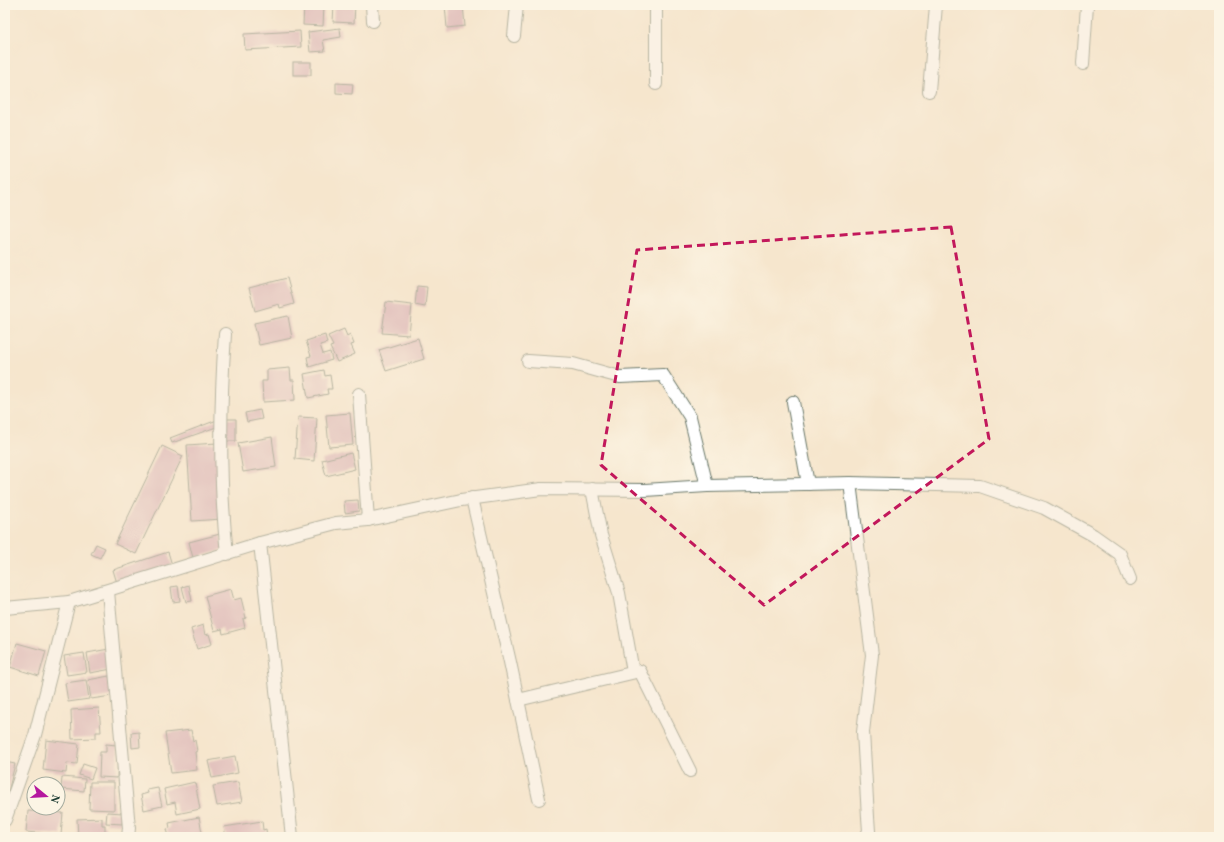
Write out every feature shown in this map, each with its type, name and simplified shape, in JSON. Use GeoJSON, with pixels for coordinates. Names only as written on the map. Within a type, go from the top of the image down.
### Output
{"type":"FeatureCollection","features":[{"type":"Feature","properties":{"kind":"street"},"geometry":{"type":"LineString","coordinates":[[372,5],[373,21]]}},
{"type":"Feature","properties":{"kind":"street"},"geometry":{"type":"LineString","coordinates":[[514,36],[517,5]]}},
{"type":"Feature","properties":{"kind":"street"},"geometry":{"type":"LineString","coordinates":[[656,5],[656,84]]}},
{"type":"Feature","properties":{"kind":"street"},"geometry":{"type":"LineString","coordinates":[[928,91],[936,5]]}},
{"type":"Feature","properties":{"kind":"street"},"geometry":{"type":"LineString","coordinates":[[1083,64],[1086,5]]}},
{"type":"Feature","properties":{"kind":"street"},"geometry":{"type":"LineString","coordinates":[[225,334],[221,392],[223,519],[227,554]]}},
{"type":"Feature","properties":{"kind":"street"},"geometry":{"type":"LineString","coordinates":[[528,361],[572,364],[620,377],[663,375],[690,417],[707,486]]}},
{"type":"Feature","properties":{"kind":"street"},"geometry":{"type":"LineString","coordinates":[[359,394],[368,520]]}},
{"type":"Feature","properties":{"kind":"street"},"geometry":{"type":"LineString","coordinates":[[793,402],[808,484]]}},
{"type":"Feature","properties":{"kind":"street"},"geometry":{"type":"LineString","coordinates":[[850,483],[872,655],[863,732],[868,817],[868,831],[866,837]]}},
{"type":"Feature","properties":{"kind":"street"},"geometry":{"type":"LineString","coordinates":[[5,608],[69,602],[260,543],[336,523],[368,520],[472,498],[541,489],[646,490],[707,486],[850,483],[980,486],[1044,508],[1093,535],[1120,554],[1130,579]]}},
{"type":"Feature","properties":{"kind":"street"},"geometry":{"type":"LineString","coordinates":[[592,489],[601,534],[619,593],[633,672]]}},
{"type":"Feature","properties":{"kind":"street"},"geometry":{"type":"LineString","coordinates":[[472,498],[539,799]]}},
{"type":"Feature","properties":{"kind":"street"},"geometry":{"type":"LineString","coordinates":[[260,543],[292,837]]}},
{"type":"Feature","properties":{"kind":"street"},"geometry":{"type":"LineString","coordinates":[[108,591],[129,828],[128,837]]}},
{"type":"Feature","properties":{"kind":"street"},"geometry":{"type":"LineString","coordinates":[[5,820],[35,735],[69,602]]}},
{"type":"Feature","properties":{"kind":"street"},"geometry":{"type":"LineString","coordinates":[[518,700],[640,671],[690,771]]}},
{"type":"Feature","properties":{"kind":"highlighted area"},"geometry":{"type":"Polygon","coordinates":[[[951,227],[989,439],[764,605],[601,465],[637,250],[951,227]]]}},
{"type":"Feature","properties":{"kind":"building"},"geometry":{"type":"Polygon","coordinates":[[[304,5],[324,6],[323,26],[303,25],[304,5]]]}},
{"type":"Feature","properties":{"kind":"building"},"geometry":{"type":"Polygon","coordinates":[[[334,5],[355,5],[354,23],[333,22],[334,5]]]}},
{"type":"Feature","properties":{"kind":"building"},"geometry":{"type":"Polygon","coordinates":[[[445,5],[463,5],[465,26],[447,28],[445,5]]]}},
{"type":"Feature","properties":{"kind":"building"},"geometry":{"type":"Polygon","coordinates":[[[340,28],[341,37],[323,40],[325,51],[310,52],[308,32],[340,28]]]}},
{"type":"Feature","properties":{"kind":"building"},"geometry":{"type":"Polygon","coordinates":[[[300,31],[301,47],[245,50],[244,34],[300,31]]]}},
{"type":"Feature","properties":{"kind":"building"},"geometry":{"type":"Polygon","coordinates":[[[293,62],[311,62],[311,75],[293,75],[293,62]]]}},
{"type":"Feature","properties":{"kind":"building"},"geometry":{"type":"Polygon","coordinates":[[[336,83],[353,84],[352,94],[336,93],[336,83]]]}},
{"type":"Feature","properties":{"kind":"building"},"geometry":{"type":"Polygon","coordinates":[[[287,278],[294,304],[280,308],[279,304],[255,311],[249,288],[287,278]]]}},
{"type":"Feature","properties":{"kind":"building"},"geometry":{"type":"Polygon","coordinates":[[[417,286],[427,287],[425,307],[415,305],[417,286]]]}},
{"type":"Feature","properties":{"kind":"building"},"geometry":{"type":"Polygon","coordinates":[[[386,302],[412,305],[409,335],[382,333],[386,302]]]}},
{"type":"Feature","properties":{"kind":"building"},"geometry":{"type":"Polygon","coordinates":[[[288,316],[292,338],[259,345],[254,323],[288,316]]]}},
{"type":"Feature","properties":{"kind":"building"},"geometry":{"type":"Polygon","coordinates":[[[344,329],[347,336],[350,334],[354,344],[351,345],[355,354],[337,362],[330,347],[333,346],[328,336],[344,329]]]}},
{"type":"Feature","properties":{"kind":"building"},"geometry":{"type":"Polygon","coordinates":[[[325,335],[327,343],[320,345],[323,354],[330,352],[332,360],[309,367],[307,357],[311,356],[306,341],[325,335]]]}},
{"type":"Feature","properties":{"kind":"building"},"geometry":{"type":"Polygon","coordinates":[[[418,338],[424,359],[386,371],[379,350],[418,338]]]}},
{"type":"Feature","properties":{"kind":"building"},"geometry":{"type":"Polygon","coordinates":[[[290,368],[291,380],[294,380],[295,400],[263,402],[262,381],[267,381],[267,370],[290,368]]]}},
{"type":"Feature","properties":{"kind":"building"},"geometry":{"type":"Polygon","coordinates":[[[324,370],[325,376],[330,375],[332,389],[327,389],[328,394],[308,398],[304,374],[324,370]]]}},
{"type":"Feature","properties":{"kind":"building"},"geometry":{"type":"Polygon","coordinates":[[[260,410],[262,419],[247,422],[245,413],[260,410]]]}},
{"type":"Feature","properties":{"kind":"building"},"geometry":{"type":"Polygon","coordinates":[[[350,413],[353,445],[329,447],[326,415],[350,413]]]}},
{"type":"Feature","properties":{"kind":"building"},"geometry":{"type":"Polygon","coordinates":[[[298,417],[317,418],[314,461],[295,459],[298,417]]]}},
{"type":"Feature","properties":{"kind":"building"},"geometry":{"type":"Polygon","coordinates":[[[223,419],[236,419],[236,441],[224,441],[223,419]]]}},
{"type":"Feature","properties":{"kind":"building"},"geometry":{"type":"Polygon","coordinates":[[[217,420],[219,426],[172,443],[170,438],[217,420]]]}},
{"type":"Feature","properties":{"kind":"building"},"geometry":{"type":"Polygon","coordinates":[[[272,437],[276,467],[243,472],[238,443],[272,437]]]}},
{"type":"Feature","properties":{"kind":"building"},"geometry":{"type":"Polygon","coordinates":[[[217,443],[222,519],[192,521],[187,445],[217,443]]]}},
{"type":"Feature","properties":{"kind":"building"},"geometry":{"type":"Polygon","coordinates":[[[162,446],[183,456],[136,554],[115,544],[162,446]]]}},
{"type":"Feature","properties":{"kind":"building"},"geometry":{"type":"Polygon","coordinates":[[[351,453],[355,469],[326,476],[322,460],[351,453]]]}},
{"type":"Feature","properties":{"kind":"building"},"geometry":{"type":"Polygon","coordinates":[[[358,500],[359,511],[345,513],[344,501],[358,500]]]}},
{"type":"Feature","properties":{"kind":"building"},"geometry":{"type":"Polygon","coordinates":[[[220,534],[224,550],[193,558],[189,542],[220,534]]]}},
{"type":"Feature","properties":{"kind":"building"},"geometry":{"type":"Polygon","coordinates":[[[96,544],[105,548],[100,558],[91,554],[96,544]]]}},
{"type":"Feature","properties":{"kind":"building"},"geometry":{"type":"Polygon","coordinates":[[[168,552],[172,565],[117,583],[113,570],[168,552]]]}},
{"type":"Feature","properties":{"kind":"building"},"geometry":{"type":"Polygon","coordinates":[[[189,585],[192,601],[186,602],[182,587],[189,585]]]}},
{"type":"Feature","properties":{"kind":"building"},"geometry":{"type":"Polygon","coordinates":[[[178,586],[180,601],[173,602],[171,587],[178,586]]]}},
{"type":"Feature","properties":{"kind":"building"},"geometry":{"type":"Polygon","coordinates":[[[231,589],[234,600],[241,598],[246,618],[243,619],[245,628],[223,634],[222,629],[214,631],[205,596],[231,589]]]}},
{"type":"Feature","properties":{"kind":"building"},"geometry":{"type":"Polygon","coordinates":[[[203,625],[205,635],[209,634],[212,644],[197,649],[191,629],[203,625]]]}},
{"type":"Feature","properties":{"kind":"building"},"geometry":{"type":"Polygon","coordinates":[[[5,639],[10,641],[5,658],[5,639]]]}},
{"type":"Feature","properties":{"kind":"building"},"geometry":{"type":"Polygon","coordinates":[[[17,643],[46,651],[39,676],[10,667],[17,643]]]}},
{"type":"Feature","properties":{"kind":"building"},"geometry":{"type":"Polygon","coordinates":[[[109,649],[112,669],[90,673],[87,653],[109,649]]]}},
{"type":"Feature","properties":{"kind":"building"},"geometry":{"type":"Polygon","coordinates":[[[84,653],[87,672],[67,675],[64,656],[84,653]]]}},
{"type":"Feature","properties":{"kind":"building"},"geometry":{"type":"Polygon","coordinates":[[[109,676],[112,696],[91,699],[88,680],[109,676]]]}},
{"type":"Feature","properties":{"kind":"building"},"geometry":{"type":"Polygon","coordinates":[[[86,680],[89,699],[68,702],[65,683],[86,680]]]}},
{"type":"Feature","properties":{"kind":"building"},"geometry":{"type":"Polygon","coordinates":[[[99,708],[101,732],[96,732],[96,738],[72,739],[71,710],[99,708]]]}},
{"type":"Feature","properties":{"kind":"building"},"geometry":{"type":"Polygon","coordinates":[[[191,730],[197,751],[195,752],[197,770],[171,773],[165,733],[191,730]]]}},
{"type":"Feature","properties":{"kind":"building"},"geometry":{"type":"Polygon","coordinates":[[[139,732],[140,747],[132,748],[131,733],[139,732]]]}},
{"type":"Feature","properties":{"kind":"building"},"geometry":{"type":"Polygon","coordinates":[[[46,740],[79,744],[77,764],[67,763],[66,773],[43,770],[46,740]]]}},
{"type":"Feature","properties":{"kind":"building"},"geometry":{"type":"Polygon","coordinates":[[[106,744],[117,745],[117,778],[99,777],[100,752],[106,752],[106,744]]]}},
{"type":"Feature","properties":{"kind":"building"},"geometry":{"type":"Polygon","coordinates":[[[235,756],[238,773],[212,778],[208,761],[235,756]]]}},
{"type":"Feature","properties":{"kind":"building"},"geometry":{"type":"Polygon","coordinates":[[[5,762],[15,764],[8,792],[5,791],[5,762]]]}},
{"type":"Feature","properties":{"kind":"building"},"geometry":{"type":"Polygon","coordinates":[[[83,764],[95,768],[91,779],[79,775],[83,764]]]}},
{"type":"Feature","properties":{"kind":"building"},"geometry":{"type":"Polygon","coordinates":[[[66,777],[85,779],[84,791],[66,789],[66,777]]]}},
{"type":"Feature","properties":{"kind":"building"},"geometry":{"type":"Polygon","coordinates":[[[90,782],[114,782],[114,810],[89,809],[90,782]]]}},
{"type":"Feature","properties":{"kind":"building"},"geometry":{"type":"Polygon","coordinates":[[[195,782],[200,809],[177,814],[175,802],[167,804],[164,789],[195,782]]]}},
{"type":"Feature","properties":{"kind":"building"},"geometry":{"type":"Polygon","coordinates":[[[238,782],[242,802],[217,806],[213,786],[238,782]]]}},
{"type":"Feature","properties":{"kind":"building"},"geometry":{"type":"Polygon","coordinates":[[[158,788],[162,806],[144,810],[141,795],[148,793],[147,790],[158,788]]]}},
{"type":"Feature","properties":{"kind":"building"},"geometry":{"type":"Polygon","coordinates":[[[107,812],[123,813],[122,824],[106,823],[107,812]]]}},
{"type":"Feature","properties":{"kind":"building"},"geometry":{"type":"Polygon","coordinates":[[[28,816],[63,816],[61,835],[26,832],[28,816]]]}},
{"type":"Feature","properties":{"kind":"building"},"geometry":{"type":"Polygon","coordinates":[[[199,817],[203,837],[169,837],[167,829],[170,828],[169,823],[199,817]]]}},
{"type":"Feature","properties":{"kind":"building"},"geometry":{"type":"Polygon","coordinates":[[[102,818],[102,825],[105,825],[105,837],[78,837],[77,819],[102,818]]]}},
{"type":"Feature","properties":{"kind":"building"},"geometry":{"type":"Polygon","coordinates":[[[262,821],[263,830],[266,829],[267,837],[226,837],[224,827],[262,821]]]}}]}
